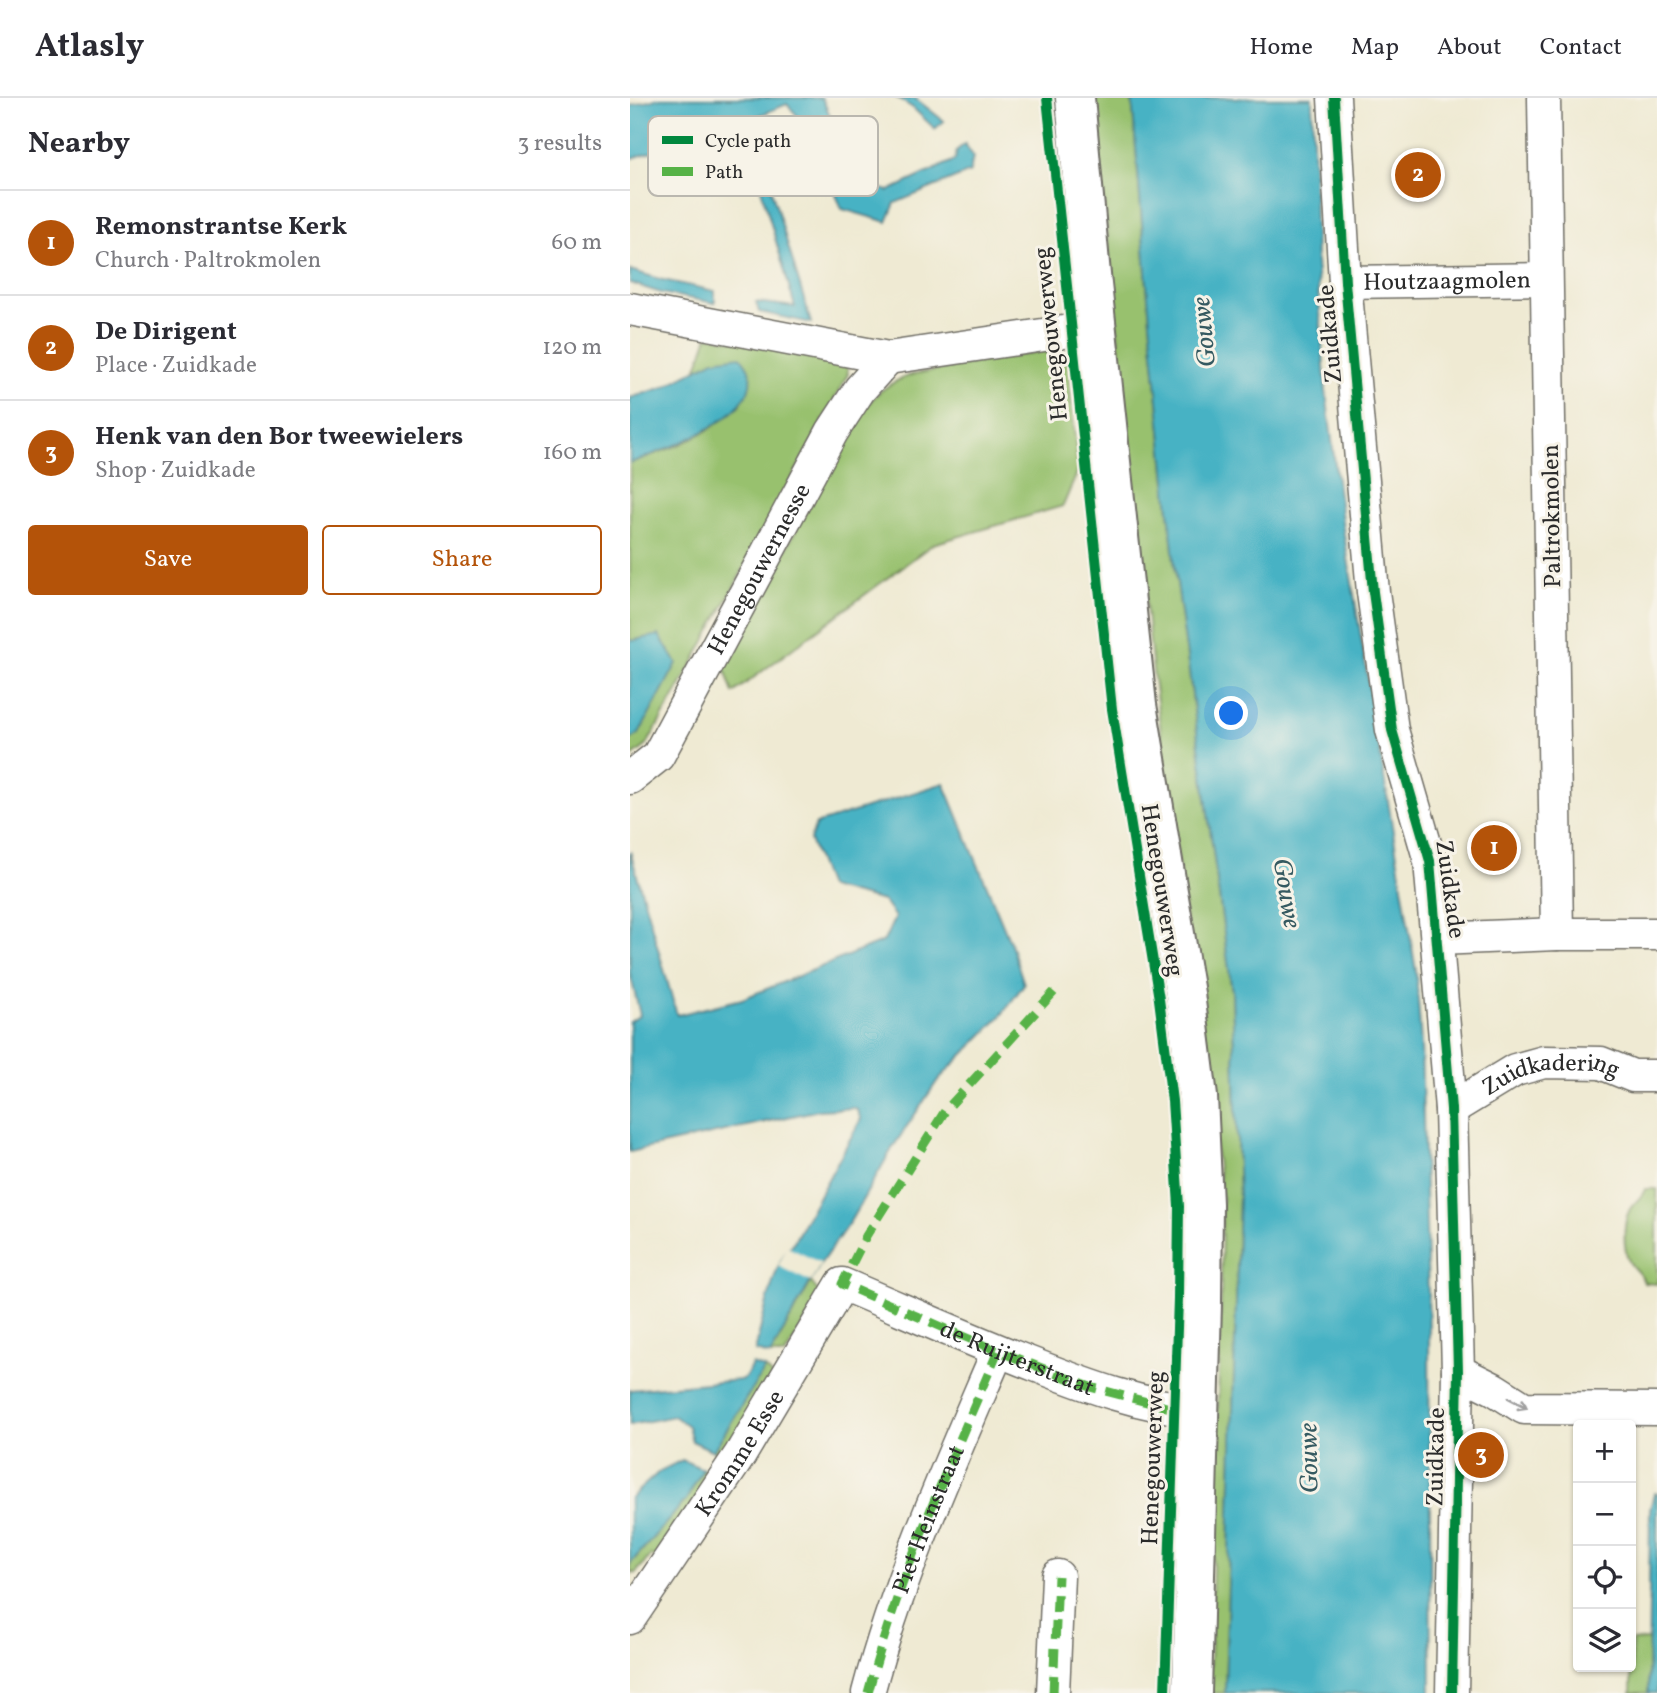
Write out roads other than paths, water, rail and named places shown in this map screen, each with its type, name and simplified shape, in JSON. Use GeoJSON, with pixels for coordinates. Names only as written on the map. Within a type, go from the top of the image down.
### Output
{"type":"FeatureCollection","features":[{"type":"Feature","properties":{"kind":"main road","name":"Henegouwerweg"},"geometry":{"type":"LineString","coordinates":[[1075,98],[1137,705],[1185,994],[1198,1097],[1203,1204],[1192,1693]]}},
{"type":"Feature","properties":{"kind":"street","name":"Zuidkade"},"geometry":{"type":"LineString","coordinates":[[1334,98],[1345,282],[1373,592],[1392,730],[1430,860],[1451,1109],[1458,1371],[1452,1693]]}},
{"type":"Feature","properties":{"kind":"street","name":"Paltrokmolen"},"geometry":{"type":"LineString","coordinates":[[1544,98],[1557,934]]}},
{"type":"Feature","properties":{"kind":"street","name":"Houtzaagmolen"},"geometry":{"type":"LineString","coordinates":[[1345,282],[1546,279]]}},
{"type":"Feature","properties":{"kind":"street"},"geometry":{"type":"LineString","coordinates":[[630,309],[888,358],[1097,327]]}},
{"type":"Feature","properties":{"kind":"street","name":"Henegouwernesse"},"geometry":{"type":"LineString","coordinates":[[630,778],[658,755],[832,432],[860,388],[888,358]]}},
{"type":"Feature","properties":{"kind":"street"},"geometry":{"type":"LineString","coordinates":[[1438,939],[1557,934],[1656,934]]}},
{"type":"Feature","properties":{"kind":"street","name":"Zuidkadering"},"geometry":{"type":"LineString","coordinates":[[1451,1109],[1515,1070],[1544,1062],[1601,1063],[1633,1076],[1657,1076]]}},
{"type":"Feature","properties":{"kind":"street","name":"de Ruijterstraat"},"geometry":{"type":"LineString","coordinates":[[842,1283],[998,1351],[1098,1390],[1174,1409],[1200,1411]]}},
{"type":"Feature","properties":{"kind":"street","name":"Kromme Esse"},"geometry":{"type":"LineString","coordinates":[[630,1618],[740,1455],[842,1283]]}},
{"type":"Feature","properties":{"kind":"street","name":"Piet Heinstraat"},"geometry":{"type":"LineString","coordinates":[[868,1693],[888,1622],[910,1561],[998,1351]]}},
{"type":"Feature","properties":{"kind":"street"},"geometry":{"type":"LineString","coordinates":[[1458,1371],[1524,1408],[1657,1409]]}},
{"type":"Feature","properties":{"kind":"street"},"geometry":{"type":"LineString","coordinates":[[1053,1693],[1058,1576]]}},
{"type":"Feature","properties":{"kind":"water"},"geometry":{"type":"Polygon","coordinates":[[[660,98],[822,98],[830,116],[797,116],[787,104],[758,116],[648,116],[648,153],[630,159],[630,106],[660,98]]]}},
{"type":"Feature","properties":{"kind":"water"},"geometry":{"type":"Polygon","coordinates":[[[897,98],[916,99],[944,121],[935,129],[913,108],[897,98]]]}},
{"type":"Feature","properties":{"kind":"water","name":"Gouwe"},"geometry":{"type":"Polygon","coordinates":[[[1132,98],[1312,98],[1316,261],[1326,392],[1343,528],[1416,971],[1421,1044],[1429,1331],[1431,1693],[1225,1693],[1239,1197],[1232,992],[1174,560],[1150,322],[1132,98]]]}},
{"type":"Feature","properties":{"kind":"water"},"geometry":{"type":"Polygon","coordinates":[[[965,144],[973,156],[970,172],[895,203],[887,222],[842,209],[836,196],[878,196],[878,188],[889,191],[955,160],[957,150],[965,144]]]}},
{"type":"Feature","properties":{"kind":"water"},"geometry":{"type":"Polygon","coordinates":[[[763,196],[773,196],[811,323],[759,312],[756,302],[795,307],[763,196]]]}},
{"type":"Feature","properties":{"kind":"water"},"geometry":{"type":"Polygon","coordinates":[[[630,270],[715,291],[715,303],[661,293],[630,283],[630,270]]]}},
{"type":"Feature","properties":{"kind":"water"},"geometry":{"type":"Polygon","coordinates":[[[740,356],[749,370],[749,387],[741,403],[707,430],[630,463],[630,398],[664,387],[714,360],[740,356]]]}},
{"type":"Feature","properties":{"kind":"water"},"geometry":{"type":"Polygon","coordinates":[[[659,635],[677,663],[639,734],[630,740],[630,641],[659,635]]]}},
{"type":"Feature","properties":{"kind":"water"},"geometry":{"type":"Polygon","coordinates":[[[944,783],[1011,944],[1024,984],[1000,1017],[938,1080],[893,1147],[851,1220],[821,1263],[770,1355],[755,1351],[769,1294],[780,1263],[861,1119],[856,1108],[819,1110],[630,1152],[630,1022],[640,1015],[630,973],[630,851],[677,1015],[742,999],[884,941],[895,917],[883,901],[828,887],[810,840],[816,824],[944,783]]]}},
{"type":"Feature","properties":{"kind":"water"},"geometry":{"type":"Polygon","coordinates":[[[752,1364],[765,1368],[713,1451],[692,1441],[688,1426],[674,1416],[630,1425],[630,1390],[740,1380],[746,1377],[752,1364]]]}},
{"type":"Feature","properties":{"kind":"water"},"geometry":{"type":"Polygon","coordinates":[[[682,1460],[703,1469],[686,1500],[630,1564],[630,1498],[660,1471],[682,1460]]]}},
{"type":"Feature","properties":{"kind":"water"},"geometry":{"type":"Polygon","coordinates":[[[1654,1493],[1657,1493],[1657,1693],[1648,1693],[1650,1510],[1654,1493]]]}},
{"type":"Feature","properties":{"kind":"place","name":"De Dirigent"},"geometry":{"type":"Point","coordinates":[1418,175]}},
{"type":"Feature","properties":{"kind":"place","name":"Remonstrantse Kerk"},"geometry":{"type":"Point","coordinates":[1494,848]}},
{"type":"Feature","properties":{"kind":"place","name":"Henk van den Bor tweewielers"},"geometry":{"type":"Point","coordinates":[1481,1455]}}]}
